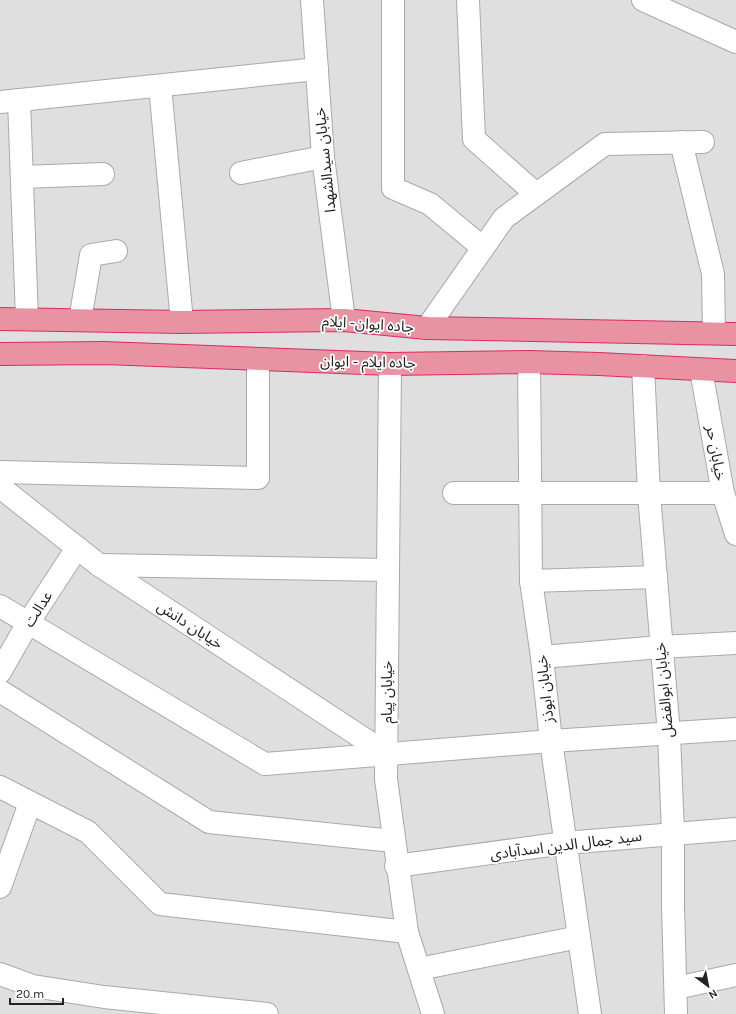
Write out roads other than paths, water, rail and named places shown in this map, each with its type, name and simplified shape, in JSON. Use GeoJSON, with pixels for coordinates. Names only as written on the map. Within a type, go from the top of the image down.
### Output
{"type":"FeatureCollection","features":[{"type":"Feature","properties":{"kind":"highway","name":"جاده ایوان- ایلام"},"geometry":{"type":"LineString","coordinates":[[0,319],[182,322],[344,320],[427,328],[736,334]]}},
{"type":"Feature","properties":{"kind":"highway","name":"جاده ایلام - ایوان"},"geometry":{"type":"LineString","coordinates":[[0,354],[104,353],[390,364],[529,362],[736,371]]}},
{"type":"Feature","properties":{"kind":"street","name":"خیابان سیدالشهدا"},"geometry":{"type":"LineString","coordinates":[[312,0],[323,157],[344,320]]}},
{"type":"Feature","properties":{"kind":"street"},"geometry":{"type":"LineString","coordinates":[[393,0],[393,188],[430,204],[483,248]]}},
{"type":"Feature","properties":{"kind":"street"},"geometry":{"type":"LineString","coordinates":[[468,0],[474,139],[536,194]]}},
{"type":"Feature","properties":{"kind":"street"},"geometry":{"type":"LineString","coordinates":[[643,0],[736,42]]}},
{"type":"Feature","properties":{"kind":"street"},"geometry":{"type":"LineString","coordinates":[[27,319],[22,177],[10,101],[317,69]]}},
{"type":"Feature","properties":{"kind":"street"},"geometry":{"type":"LineString","coordinates":[[160,86],[182,322]]}},
{"type":"Feature","properties":{"kind":"street"},"geometry":{"type":"LineString","coordinates":[[681,142],[713,274],[714,333]]}},
{"type":"Feature","properties":{"kind":"street"},"geometry":{"type":"LineString","coordinates":[[427,328],[504,218],[605,144],[703,142]]}},
{"type":"Feature","properties":{"kind":"street"},"geometry":{"type":"LineString","coordinates":[[241,173],[323,157]]}},
{"type":"Feature","properties":{"kind":"street"},"geometry":{"type":"LineString","coordinates":[[22,177],[103,174]]}},
{"type":"Feature","properties":{"kind":"street"},"geometry":{"type":"LineString","coordinates":[[80,320],[91,255],[116,251]]}},
{"type":"Feature","properties":{"kind":"street"},"geometry":{"type":"LineString","coordinates":[[0,472],[258,478],[258,360]]}},
{"type":"Feature","properties":{"kind":"street","name":"خیابان ابوذز"},"geometry":{"type":"LineString","coordinates":[[529,362],[531,581],[542,657],[550,741],[590,1014]]}},
{"type":"Feature","properties":{"kind":"street","name":"خیابان پیام"},"geometry":{"type":"LineString","coordinates":[[390,364],[386,779],[396,866],[407,932],[433,1014]]}},
{"type":"Feature","properties":{"kind":"street","name":"خیابان ابوالفضل"},"geometry":{"type":"LineString","coordinates":[[643,366],[649,494],[660,646],[669,734],[673,833],[672,906],[676,1014]]}},
{"type":"Feature","properties":{"kind":"street","name":"خیابان حر"},"geometry":{"type":"LineString","coordinates":[[701,370],[723,493],[736,534]]}},
{"type":"Feature","properties":{"kind":"street","name":"خیابان دانش"},"geometry":{"type":"LineString","coordinates":[[0,487],[99,565],[387,754]]}},
{"type":"Feature","properties":{"kind":"street"},"geometry":{"type":"LineString","coordinates":[[454,493],[723,493]]}},
{"type":"Feature","properties":{"kind":"street","name":"عدالت"},"geometry":{"type":"LineString","coordinates":[[0,672],[28,623],[77,548]]}},
{"type":"Feature","properties":{"kind":"street"},"geometry":{"type":"LineString","coordinates":[[99,565],[388,570]]}},
{"type":"Feature","properties":{"kind":"street"},"geometry":{"type":"LineString","coordinates":[[531,581],[656,577]]}},
{"type":"Feature","properties":{"kind":"street"},"geometry":{"type":"LineString","coordinates":[[0,606],[265,764],[550,741],[736,729]]}},
{"type":"Feature","properties":{"kind":"street"},"geometry":{"type":"LineString","coordinates":[[542,657],[660,646],[736,643]]}},
{"type":"Feature","properties":{"kind":"street"},"geometry":{"type":"LineString","coordinates":[[0,691],[209,822],[394,841]]}},
{"type":"Feature","properties":{"kind":"street"},"geometry":{"type":"LineString","coordinates":[[0,787],[88,832],[160,904],[407,932]]}},
{"type":"Feature","properties":{"kind":"street"},"geometry":{"type":"LineString","coordinates":[[0,887],[30,803]]}},
{"type":"Feature","properties":{"kind":"street","name":"سید جمال الدین اسدآبادی"},"geometry":{"type":"LineString","coordinates":[[396,866],[565,843],[736,828]]}},
{"type":"Feature","properties":{"kind":"street"},"geometry":{"type":"LineString","coordinates":[[419,969],[579,937]]}},
{"type":"Feature","properties":{"kind":"street"},"geometry":{"type":"LineString","coordinates":[[0,974],[33,986],[104,997],[267,1014]]}},
{"type":"Feature","properties":{"kind":"street"},"geometry":{"type":"LineString","coordinates":[[676,988],[736,975]]}}]}
